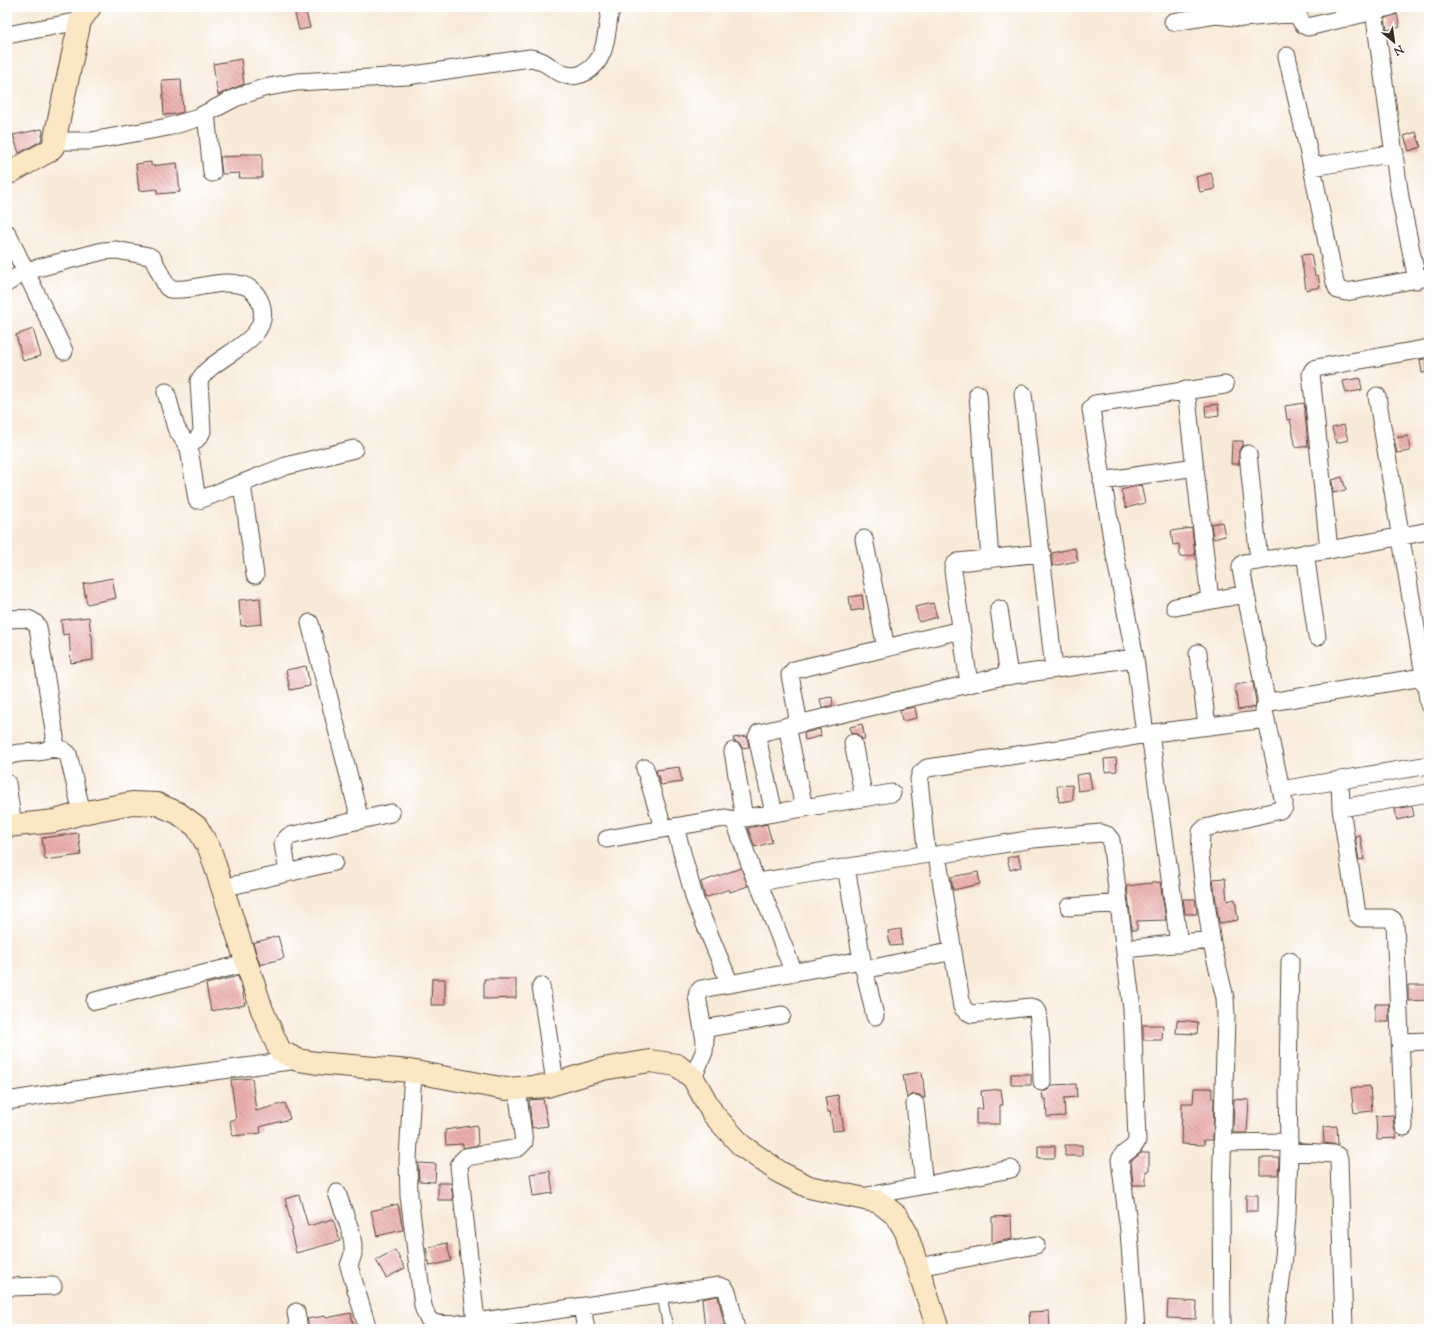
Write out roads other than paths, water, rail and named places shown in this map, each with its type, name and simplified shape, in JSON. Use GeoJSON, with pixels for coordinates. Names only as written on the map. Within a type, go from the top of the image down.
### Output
{"type":"FeatureCollection","features":[{"type":"Feature","properties":{"kind":"street"},"geometry":{"type":"LineString","coordinates":[[55,141],[91,141],[184,123],[235,98],[263,88],[297,82],[406,76],[530,58],[541,60],[566,75],[575,76],[592,69],[599,62],[602,54],[610,11],[614,7]]}},
{"type":"Feature","properties":{"kind":"street"},"geometry":{"type":"LineString","coordinates":[[1173,22],[1216,15],[1244,18],[1297,10],[1302,24],[1308,27],[1382,9],[1400,197],[1423,278],[1346,292],[1338,290],[1335,283],[1312,167],[1287,56]]}},
{"type":"Feature","properties":{"kind":"street"},"geometry":{"type":"LineString","coordinates":[[7,35],[85,14],[53,147],[49,151],[7,174]]}},
{"type":"Feature","properties":{"kind":"street"},"geometry":{"type":"LineString","coordinates":[[206,113],[212,173]]}},
{"type":"Feature","properties":{"kind":"street"},"geometry":{"type":"LineString","coordinates":[[1312,167],[1395,153]]}},
{"type":"Feature","properties":{"kind":"street"},"geometry":{"type":"LineString","coordinates":[[7,233],[64,351]]}},
{"type":"Feature","properties":{"kind":"street"},"geometry":{"type":"LineString","coordinates":[[7,283],[24,266],[110,250],[149,256],[153,260],[167,287],[170,289],[229,283],[243,285],[250,289],[260,301],[263,310],[263,319],[259,328],[246,342],[206,372],[199,381],[202,431],[199,438],[190,445],[189,448]]}},
{"type":"Feature","properties":{"kind":"street"},"geometry":{"type":"LineString","coordinates":[[1329,550],[1311,374],[1316,368],[1429,348]]}},
{"type":"Feature","properties":{"kind":"street"},"geometry":{"type":"LineString","coordinates":[[1179,944],[1148,734],[1113,545],[1091,409],[1095,404],[1225,384]]}},
{"type":"Feature","properties":{"kind":"street"},"geometry":{"type":"LineString","coordinates":[[1186,390],[1210,600]]}},
{"type":"Feature","properties":{"kind":"street"},"geometry":{"type":"LineString","coordinates":[[166,392],[176,428],[189,448],[197,500],[286,466],[354,449]]}},
{"type":"Feature","properties":{"kind":"street"},"geometry":{"type":"LineString","coordinates":[[978,394],[990,559]]}},
{"type":"Feature","properties":{"kind":"street"},"geometry":{"type":"LineString","coordinates":[[1023,394],[1054,669]]}},
{"type":"Feature","properties":{"kind":"street"},"geometry":{"type":"LineString","coordinates":[[1377,396],[1427,677],[1429,705]]}},
{"type":"Feature","properties":{"kind":"street"},"geometry":{"type":"LineString","coordinates":[[1248,454],[1260,561]]}},
{"type":"Feature","properties":{"kind":"street"},"geometry":{"type":"LineString","coordinates":[[1102,481],[1195,467]]}},
{"type":"Feature","properties":{"kind":"street"},"geometry":{"type":"LineString","coordinates":[[242,484],[255,575]]}},
{"type":"Feature","properties":{"kind":"street"},"geometry":{"type":"LineString","coordinates":[[1222,1329],[1222,1142],[1226,1011],[1211,940],[1200,855],[1201,832],[1205,828],[1280,810],[1284,807],[1241,566],[1244,563],[1305,552],[1329,550],[1429,531]]}},
{"type":"Feature","properties":{"kind":"street"},"geometry":{"type":"LineString","coordinates":[[864,539],[886,648]]}},
{"type":"Feature","properties":{"kind":"street"},"geometry":{"type":"LineString","coordinates":[[1305,552],[1317,637]]}},
{"type":"Feature","properties":{"kind":"street"},"geometry":{"type":"LineString","coordinates":[[969,684],[953,570],[954,565],[958,562],[1042,553]]}},
{"type":"Feature","properties":{"kind":"street"},"geometry":{"type":"LineString","coordinates":[[1175,607],[1246,594]]}},
{"type":"Feature","properties":{"kind":"street"},"geometry":{"type":"LineString","coordinates":[[999,609],[1009,676]]}},
{"type":"Feature","properties":{"kind":"street"},"geometry":{"type":"LineString","coordinates":[[7,619],[26,618],[35,621],[38,627],[55,736],[55,742],[50,748],[42,752],[9,755]]}},
{"type":"Feature","properties":{"kind":"street"},"geometry":{"type":"LineString","coordinates":[[310,623],[360,820]]}},
{"type":"Feature","properties":{"kind":"street"},"geometry":{"type":"LineString","coordinates":[[804,808],[793,725],[791,672],[794,670],[961,630]]}},
{"type":"Feature","properties":{"kind":"street"},"geometry":{"type":"LineString","coordinates":[[1198,653],[1207,726]]}},
{"type":"Feature","properties":{"kind":"street"},"geometry":{"type":"LineString","coordinates":[[774,813],[756,737],[759,733],[1009,676],[1135,658]]}},
{"type":"Feature","properties":{"kind":"street"},"geometry":{"type":"LineString","coordinates":[[1266,711],[1270,702],[1427,677]]}},
{"type":"Feature","properties":{"kind":"street"},"geometry":{"type":"LineString","coordinates":[[1042,1082],[1041,1042],[1038,1012],[1035,1008],[1030,1007],[972,1014],[966,1011],[962,1006],[953,951],[933,854],[926,848],[919,779],[921,773],[927,768],[1207,726],[1266,711]]}},
{"type":"Feature","properties":{"kind":"street"},"geometry":{"type":"LineString","coordinates":[[853,743],[864,798]]}},
{"type":"Feature","properties":{"kind":"street"},"geometry":{"type":"LineString","coordinates":[[50,748],[63,750],[68,754],[82,813]]}},
{"type":"Feature","properties":{"kind":"street"},"geometry":{"type":"LineString","coordinates":[[733,751],[738,819],[737,827],[755,879],[758,882],[794,973]]}},
{"type":"Feature","properties":{"kind":"street"},"geometry":{"type":"LineString","coordinates":[[1281,790],[1429,765]]}},
{"type":"Feature","properties":{"kind":"street"},"geometry":{"type":"LineString","coordinates":[[645,768],[661,821],[664,826],[672,828]]}},
{"type":"Feature","properties":{"kind":"street"},"geometry":{"type":"LineString","coordinates":[[1340,780],[1341,808],[1357,914],[1361,918],[1390,918],[1395,924],[1404,1127]]}},
{"type":"Feature","properties":{"kind":"street"},"geometry":{"type":"LineString","coordinates":[[7,783],[10,826],[55,821],[82,813],[132,803],[158,804],[178,813],[197,827],[210,850],[262,1010],[280,1051],[298,1060]]}},
{"type":"Feature","properties":{"kind":"street"},"geometry":{"type":"LineString","coordinates":[[607,839],[725,818],[738,819],[892,793]]}},
{"type":"Feature","properties":{"kind":"street"},"geometry":{"type":"LineString","coordinates":[[1341,808],[1429,793]]}},
{"type":"Feature","properties":{"kind":"street"},"geometry":{"type":"LineString","coordinates":[[288,873],[283,844],[284,840],[289,836],[390,813]]}},
{"type":"Feature","properties":{"kind":"street"},"geometry":{"type":"LineString","coordinates":[[672,828],[695,900],[730,984]]}},
{"type":"Feature","properties":{"kind":"street"},"geometry":{"type":"LineString","coordinates":[[758,882],[846,867],[1033,839],[1101,833],[1107,835],[1111,840],[1132,1009],[1137,1140],[1136,1144],[1122,1156],[1120,1160],[1129,1231],[1136,1329]]}},
{"type":"Feature","properties":{"kind":"street"},"geometry":{"type":"LineString","coordinates":[[222,888],[334,862]]}},
{"type":"Feature","properties":{"kind":"street"},"geometry":{"type":"LineString","coordinates":[[846,867],[863,965],[875,1016]]}},
{"type":"Feature","properties":{"kind":"street"},"geometry":{"type":"LineString","coordinates":[[1069,907],[1119,903]]}},
{"type":"Feature","properties":{"kind":"street"},"geometry":{"type":"LineString","coordinates":[[1125,949],[1211,940]]}},
{"type":"Feature","properties":{"kind":"street"},"geometry":{"type":"LineString","coordinates":[[693,1078],[704,1052],[705,1041],[697,996],[701,989],[794,973],[863,965],[953,951]]}},
{"type":"Feature","properties":{"kind":"street"},"geometry":{"type":"LineString","coordinates":[[1275,1329],[1286,1233],[1289,1147],[1290,961]]}},
{"type":"Feature","properties":{"kind":"street"},"geometry":{"type":"LineString","coordinates":[[95,1001],[247,963]]}},
{"type":"Feature","properties":{"kind":"street"},"geometry":{"type":"LineString","coordinates":[[541,986],[555,1083]]}},
{"type":"Feature","properties":{"kind":"street"},"geometry":{"type":"LineString","coordinates":[[703,1029],[782,1015]]}},
{"type":"Feature","properties":{"kind":"street"},"geometry":{"type":"LineString","coordinates":[[1401,1042],[1429,1041]]}},
{"type":"Feature","properties":{"kind":"street"},"geometry":{"type":"LineString","coordinates":[[7,1101],[108,1085],[298,1060],[415,1072],[506,1089],[547,1086],[603,1069],[650,1061],[677,1065],[693,1078],[713,1114],[742,1146],[781,1173],[809,1187],[879,1202],[897,1216],[906,1232],[938,1329]]}},
{"type":"Feature","properties":{"kind":"street"},"geometry":{"type":"LineString","coordinates":[[415,1072],[412,1088],[408,1159],[409,1196],[423,1306],[426,1315],[431,1322],[454,1327],[476,1322],[719,1286],[725,1288],[728,1294],[736,1329]]}},
{"type":"Feature","properties":{"kind":"street"},"geometry":{"type":"LineString","coordinates":[[476,1322],[460,1166],[461,1162],[466,1158],[518,1148],[524,1142],[517,1088]]}},
{"type":"Feature","properties":{"kind":"street"},"geometry":{"type":"LineString","coordinates":[[915,1104],[924,1185]]}},
{"type":"Feature","properties":{"kind":"street"},"geometry":{"type":"LineString","coordinates":[[1222,1142],[1289,1147],[1334,1154],[1339,1159],[1344,1329]]}},
{"type":"Feature","properties":{"kind":"street"},"geometry":{"type":"LineString","coordinates":[[860,1197],[1011,1169]]}},
{"type":"Feature","properties":{"kind":"street"},"geometry":{"type":"LineString","coordinates":[[338,1193],[351,1232],[353,1245],[353,1254],[349,1266],[368,1329]]}},
{"type":"Feature","properties":{"kind":"street"},"geometry":{"type":"LineString","coordinates":[[918,1267],[1036,1245]]}},
{"type":"Feature","properties":{"kind":"street"},"geometry":{"type":"LineString","coordinates":[[7,1287],[53,1286]]}},
{"type":"Feature","properties":{"kind":"street"},"geometry":{"type":"LineString","coordinates":[[582,1307],[586,1329]]}},
{"type":"Feature","properties":{"kind":"street"},"geometry":{"type":"LineString","coordinates":[[296,1312],[299,1329]]}},
{"type":"Feature","properties":{"kind":"lane"},"geometry":{"type":"LineString","coordinates":[[662,1295],[668,1329]]}}]}
